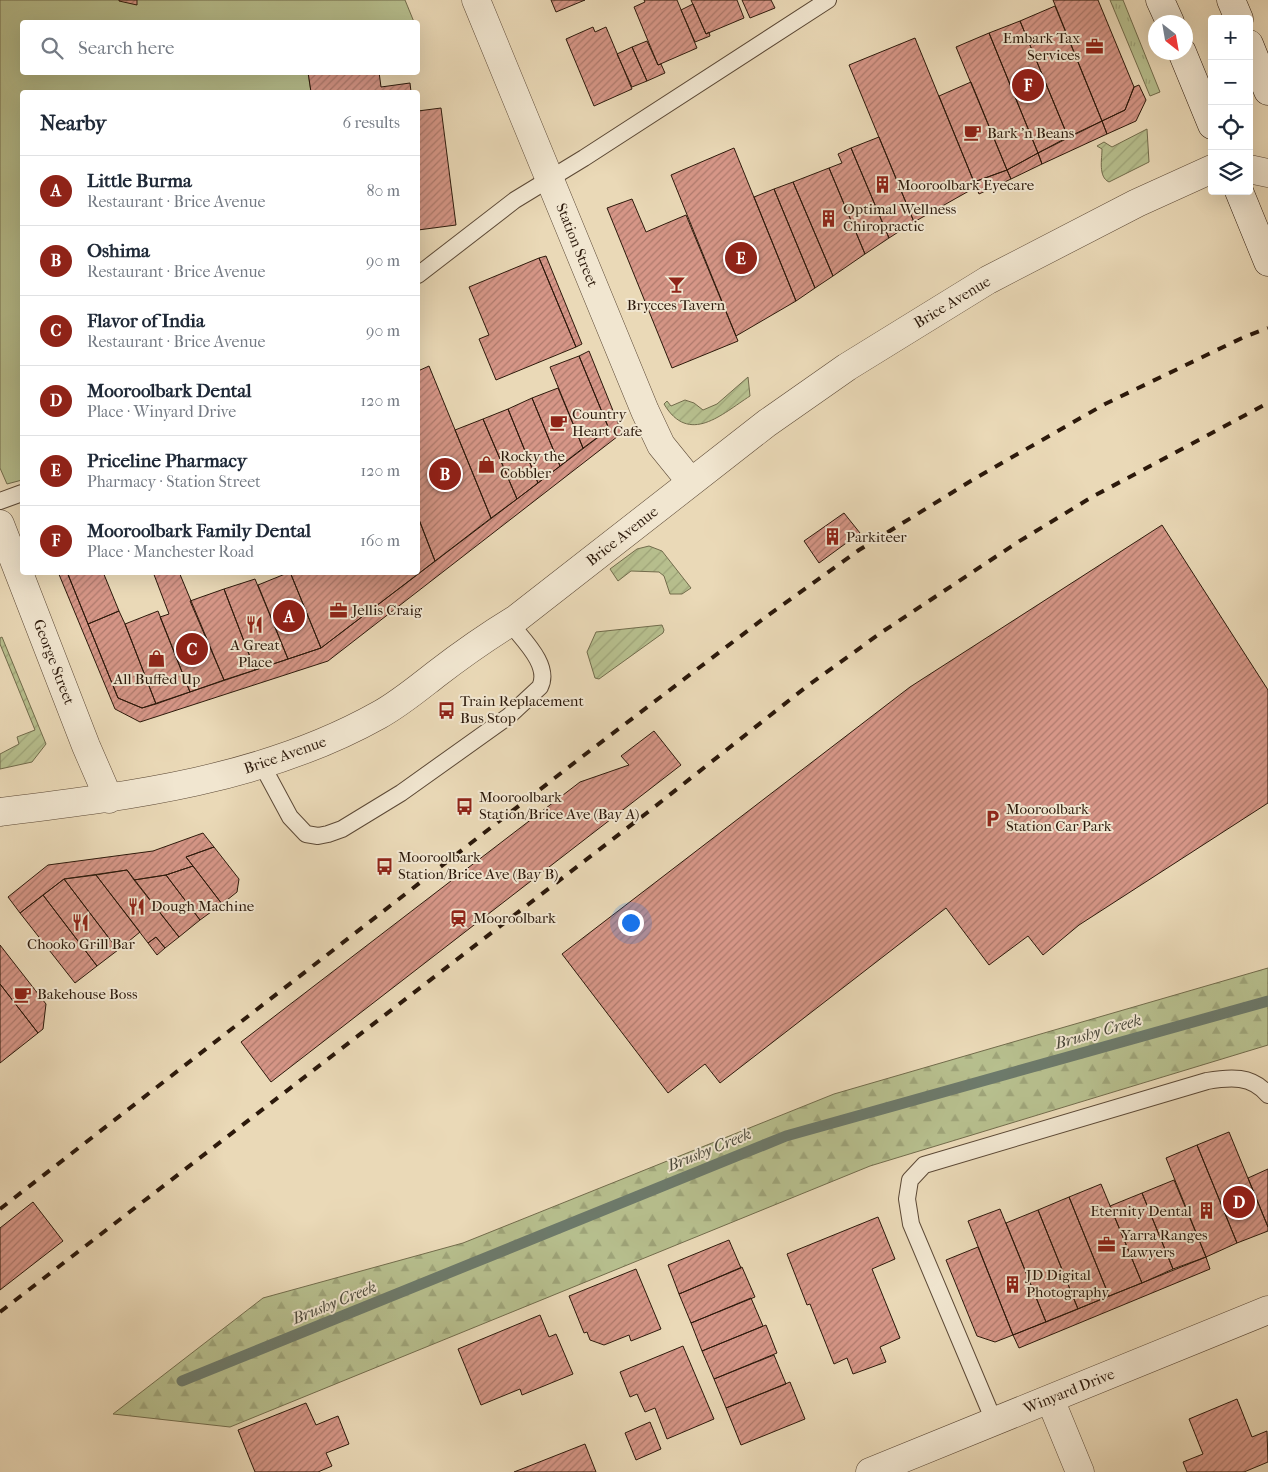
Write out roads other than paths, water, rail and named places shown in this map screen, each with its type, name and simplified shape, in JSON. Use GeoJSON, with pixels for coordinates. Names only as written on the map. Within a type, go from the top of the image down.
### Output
{"type":"FeatureCollection","features":[{"type":"Feature","properties":{"kind":"street","name":"Station Street"},"geometry":{"type":"LineString","coordinates":[[476,0],[651,425],[661,444],[691,482]]}},
{"type":"Feature","properties":{"kind":"street"},"geometry":{"type":"LineString","coordinates":[[1160,0],[1167,15]]}},
{"type":"Feature","properties":{"kind":"street"},"geometry":{"type":"LineString","coordinates":[[1231,0],[1237,15]]}},
{"type":"Feature","properties":{"kind":"street"},"geometry":{"type":"LineString","coordinates":[[1253,54],[1268,91]]}},
{"type":"Feature","properties":{"kind":"street"},"geometry":{"type":"LineString","coordinates":[[1185,60],[1208,115]]}},
{"type":"Feature","properties":{"kind":"street"},"geometry":{"type":"LineString","coordinates":[[1253,170],[1268,173]]}},
{"type":"Feature","properties":{"kind":"street","name":"Brice Avenue"},"geometry":{"type":"LineString","coordinates":[[0,812],[109,799],[164,789],[262,766],[344,734],[382,714],[485,638],[510,623],[776,417],[847,367],[942,307],[1034,255],[1138,203],[1208,171]]}},
{"type":"Feature","properties":{"kind":"street"},"geometry":{"type":"LineString","coordinates":[[1241,195],[1268,262]]}},
{"type":"Feature","properties":{"kind":"street","name":"George Street"},"geometry":{"type":"LineString","coordinates":[[0,524],[20,575]]}},
{"type":"Feature","properties":{"kind":"street","name":"George Street"},"geometry":{"type":"LineString","coordinates":[[20,575],[86,746],[109,799]]}},
{"type":"Feature","properties":{"kind":"street","name":"Winyard Drive"},"geometry":{"type":"LineString","coordinates":[[870,1472],[1268,1310]]}},
{"type":"Feature","properties":{"kind":"street"},"geometry":{"type":"LineString","coordinates":[[1050,1399],[1080,1472]]}},
{"type":"Feature","properties":{"kind":"lane"},"geometry":{"type":"LineString","coordinates":[[420,273],[515,200],[584,158],[828,0]]}},
{"type":"Feature","properties":{"kind":"lane"},"geometry":{"type":"LineString","coordinates":[[0,501],[20,494]]}},
{"type":"Feature","properties":{"kind":"lane"},"geometry":{"type":"LineString","coordinates":[[262,766],[290,817],[306,834],[318,836],[328,834],[354,822],[401,793],[457,754],[509,716],[540,687],[543,672],[539,662],[510,623]]}},
{"type":"Feature","properties":{"kind":"lane"},"geometry":{"type":"LineString","coordinates":[[994,1421],[911,1224],[907,1199],[910,1180],[924,1165],[1207,1081],[1228,1078],[1245,1079],[1263,1089],[1268,1095]]}},
{"type":"Feature","properties":{"kind":"waterway","name":"Brushy Creek"},"geometry":{"type":"LineString","coordinates":[[182,1381],[786,1136],[1268,1001]]}},
{"type":"Feature","properties":{"kind":"railway"},"geometry":{"type":"LineString","coordinates":[[0,1209],[583,756],[767,616],[859,550],[974,479],[1105,404],[1244,337],[1268,328]]}},
{"type":"Feature","properties":{"kind":"railway"},"geometry":{"type":"LineString","coordinates":[[0,1312],[648,812],[806,687],[882,632],[1018,542],[1092,497],[1268,403]]}},
{"type":"Feature","properties":{"kind":"place","name":"Embark Tax Services"},"geometry":{"type":"Point","coordinates":[1094,47]}},
{"type":"Feature","properties":{"kind":"place","name":"Mooroolbark Family Dental"},"geometry":{"type":"Point","coordinates":[1028,85]}},
{"type":"Feature","properties":{"kind":"place","name":"Bark 'n Beans"},"geometry":{"type":"Point","coordinates":[973,133]}},
{"type":"Feature","properties":{"kind":"place","name":"Mooroolbark Eyecare"},"geometry":{"type":"Point","coordinates":[883,185]}},
{"type":"Feature","properties":{"kind":"place","name":"Optimal Wellness Chiropractic"},"geometry":{"type":"Point","coordinates":[829,218]}},
{"type":"Feature","properties":{"kind":"place","name":"Priceline Pharmacy"},"geometry":{"type":"Point","coordinates":[741,258]}},
{"type":"Feature","properties":{"kind":"place","name":"Brycces Tavern"},"geometry":{"type":"Point","coordinates":[676,284]}},
{"type":"Feature","properties":{"kind":"place","name":"Country Heart Cafe"},"geometry":{"type":"Point","coordinates":[558,423]}},
{"type":"Feature","properties":{"kind":"place","name":"Rocky the Cobbler"},"geometry":{"type":"Point","coordinates":[486,465]}},
{"type":"Feature","properties":{"kind":"place","name":"Oshima"},"geometry":{"type":"Point","coordinates":[445,474]}},
{"type":"Feature","properties":{"kind":"place","name":"Parkiteer"},"geometry":{"type":"Point","coordinates":[832,537]}},
{"type":"Feature","properties":{"kind":"place","name":"Jellis Craig"},"geometry":{"type":"Point","coordinates":[338,610]}},
{"type":"Feature","properties":{"kind":"place","name":"Little Burma"},"geometry":{"type":"Point","coordinates":[289,616]}},
{"type":"Feature","properties":{"kind":"place","name":"A Great Place"},"geometry":{"type":"Point","coordinates":[255,624]}},
{"type":"Feature","properties":{"kind":"place","name":"Flavor of India"},"geometry":{"type":"Point","coordinates":[192,649]}},
{"type":"Feature","properties":{"kind":"place","name":"All Buffed Up"},"geometry":{"type":"Point","coordinates":[157,658]}},
{"type":"Feature","properties":{"kind":"place","name":"Train Replacement Bus Stop"},"geometry":{"type":"Point","coordinates":[446,710]}},
{"type":"Feature","properties":{"kind":"place","name":"Mooroolbark Station/Brice Ave (Bay A)"},"geometry":{"type":"Point","coordinates":[465,806]}},
{"type":"Feature","properties":{"kind":"place","name":"Mooroolbark Station Car Park"},"geometry":{"type":"Point","coordinates":[992,818]}},
{"type":"Feature","properties":{"kind":"place","name":"Mooroolbark Station/Brice Ave (Bay B)"},"geometry":{"type":"Point","coordinates":[384,866]}},
{"type":"Feature","properties":{"kind":"place","name":"Dough Machine"},"geometry":{"type":"Point","coordinates":[137,906]}},
{"type":"Feature","properties":{"kind":"place","name":"Mooroolbark"},"geometry":{"type":"Point","coordinates":[459,918]}},
{"type":"Feature","properties":{"kind":"place","name":"Chooko Grill Bar"},"geometry":{"type":"Point","coordinates":[81,923]}},
{"type":"Feature","properties":{"kind":"place","name":"Bakehouse Boss"},"geometry":{"type":"Point","coordinates":[23,994]}},
{"type":"Feature","properties":{"kind":"place","name":"Mooroolbark Dental"},"geometry":{"type":"Point","coordinates":[1239,1202]}},
{"type":"Feature","properties":{"kind":"place","name":"Eternity Dental"},"geometry":{"type":"Point","coordinates":[1206,1211]}},
{"type":"Feature","properties":{"kind":"place","name":"Yarra Ranges Lawyers"},"geometry":{"type":"Point","coordinates":[1107,1244]}},
{"type":"Feature","properties":{"kind":"place","name":"JD Digital Photography"},"geometry":{"type":"Point","coordinates":[1012,1284]}}]}
